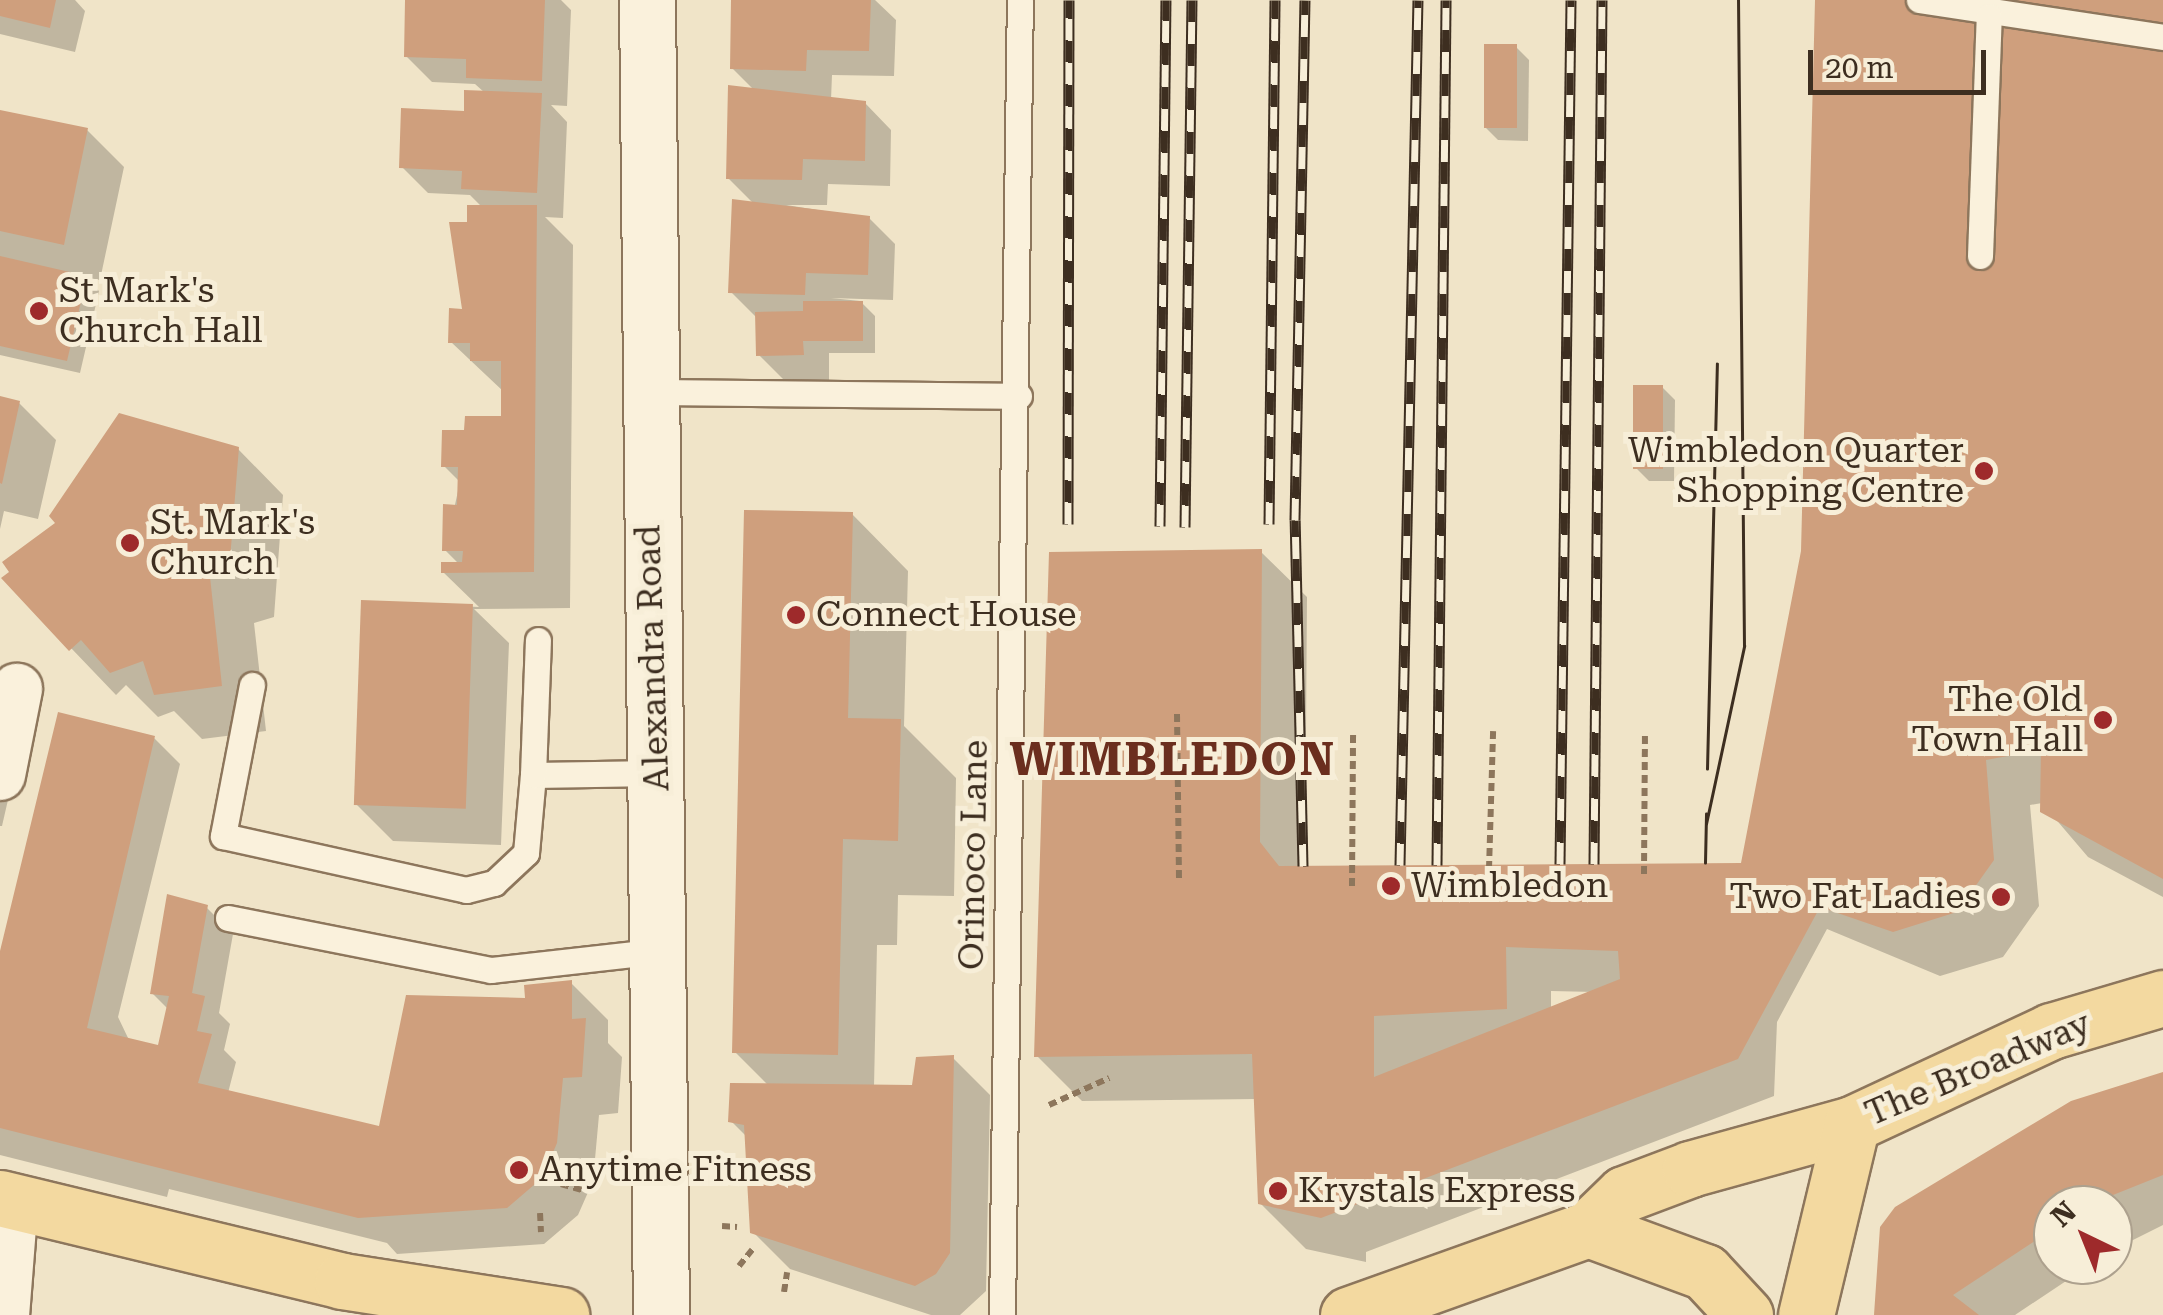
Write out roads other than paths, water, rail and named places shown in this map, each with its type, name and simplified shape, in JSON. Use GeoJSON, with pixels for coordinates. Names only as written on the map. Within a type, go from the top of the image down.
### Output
{"type":"FeatureCollection","features":[{"type":"Feature","properties":{"kind":"main road","name":"Alexandra Road"},"geometry":{"type":"LineString","coordinates":[[647,0],[646,392],[660,951],[661,1315]]}},
{"type":"Feature","properties":{"kind":"main road","name":"The Broadway"},"geometry":{"type":"LineString","coordinates":[[1588,1229],[1624,1194],[1852,1124],[2052,1031],[2163,998]]}},
{"type":"Feature","properties":{"kind":"main road"},"geometry":{"type":"LineString","coordinates":[[1806,1315],[1852,1124]]}},
{"type":"Feature","properties":{"kind":"main road"},"geometry":{"type":"LineString","coordinates":[[1,1315],[5,1200],[342,1281],[561,1315]]}},
{"type":"Feature","properties":{"kind":"main road"},"geometry":{"type":"LineString","coordinates":[[1348,1315],[1588,1229],[1705,1272],[1745,1315]]}},
{"type":"Feature","properties":{"kind":"street"},"geometry":{"type":"LineString","coordinates":[[0,775],[17,689]]}},
{"type":"Feature","properties":{"kind":"lane","name":"Orinoco Lane"},"geometry":{"type":"LineString","coordinates":[[1002,1315],[1019,396],[1020,0]]}},
{"type":"Feature","properties":{"kind":"lane"},"geometry":{"type":"LineString","coordinates":[[1919,0],[1989,16],[2163,37]]}},
{"type":"Feature","properties":{"kind":"lane"},"geometry":{"type":"LineString","coordinates":[[1980,256],[1989,16]]}},
{"type":"Feature","properties":{"kind":"lane"},"geometry":{"type":"LineString","coordinates":[[646,392],[1019,396]]}},
{"type":"Feature","properties":{"kind":"lane"},"geometry":{"type":"LineString","coordinates":[[252,685],[223,836],[466,890],[494,883],[526,854],[538,640]]}},
{"type":"Feature","properties":{"kind":"lane"},"geometry":{"type":"LineString","coordinates":[[533,775],[656,773]]}},
{"type":"Feature","properties":{"kind":"lane"},"geometry":{"type":"LineString","coordinates":[[228,918],[491,970],[660,951]]}},
{"type":"Feature","properties":{"kind":"tram line"},"geometry":{"type":"LineString","coordinates":[[1706,824],[1744,646],[1738,0]]}},
{"type":"Feature","properties":{"kind":"tram line"},"geometry":{"type":"LineString","coordinates":[[1707,769],[1717,364]]}},
{"type":"Feature","properties":{"kind":"tram line"},"geometry":{"type":"LineString","coordinates":[[1705,863],[1706,814]]}},
{"type":"Feature","properties":{"kind":"railway"},"geometry":{"type":"LineString","coordinates":[[1068,524],[1069,0]]}},
{"type":"Feature","properties":{"kind":"railway"},"geometry":{"type":"LineString","coordinates":[[1160,526],[1166,0]]}},
{"type":"Feature","properties":{"kind":"railway"},"geometry":{"type":"LineString","coordinates":[[1185,527],[1192,0]]}},
{"type":"Feature","properties":{"kind":"railway"},"geometry":{"type":"LineString","coordinates":[[1269,524],[1275,0]]}},
{"type":"Feature","properties":{"kind":"railway"},"geometry":{"type":"LineString","coordinates":[[1303,866],[1295,520],[1305,0]]}},
{"type":"Feature","properties":{"kind":"railway"},"geometry":{"type":"LineString","coordinates":[[1400,865],[1418,0]]}},
{"type":"Feature","properties":{"kind":"railway"},"geometry":{"type":"LineString","coordinates":[[1437,865],[1446,0]]}},
{"type":"Feature","properties":{"kind":"railway"},"geometry":{"type":"LineString","coordinates":[[1560,864],[1571,0]]}},
{"type":"Feature","properties":{"kind":"railway"},"geometry":{"type":"LineString","coordinates":[[1594,864],[1602,0]]}},
{"type":"Feature","properties":{"kind":"place","name":"St Mark's Church Hall"},"geometry":{"type":"Point","coordinates":[39,311]}},
{"type":"Feature","properties":{"kind":"place","name":"Wimbledon Quarter Shopping Centre"},"geometry":{"type":"Point","coordinates":[1984,471]}},
{"type":"Feature","properties":{"kind":"place","name":"St. Mark's Church"},"geometry":{"type":"Point","coordinates":[130,543]}},
{"type":"Feature","properties":{"kind":"place","name":"Connect House"},"geometry":{"type":"Point","coordinates":[796,615]}},
{"type":"Feature","properties":{"kind":"place","name":"The Old Town Hall"},"geometry":{"type":"Point","coordinates":[2103,720]}},
{"type":"Feature","properties":{"kind":"place","name":"Wimbledon"},"geometry":{"type":"Point","coordinates":[1391,886]}},
{"type":"Feature","properties":{"kind":"place","name":"Two Fat Ladies"},"geometry":{"type":"Point","coordinates":[2001,897]}},
{"type":"Feature","properties":{"kind":"place","name":"Anytime Fitness"},"geometry":{"type":"Point","coordinates":[519,1170]}},
{"type":"Feature","properties":{"kind":"place","name":"Krystals Express"},"geometry":{"type":"Point","coordinates":[1278,1191]}},
{"type":"Feature","properties":{"kind":"district","name":"WIMBLEDON"},"geometry":{"type":"Point","coordinates":[1173,760]}}]}
